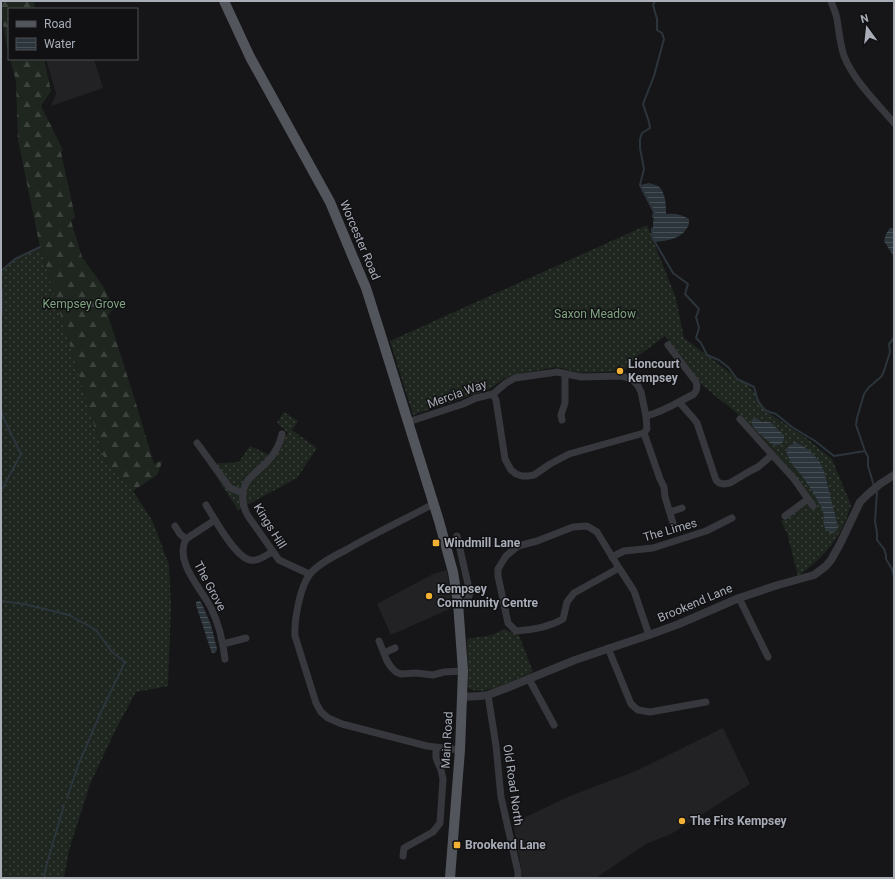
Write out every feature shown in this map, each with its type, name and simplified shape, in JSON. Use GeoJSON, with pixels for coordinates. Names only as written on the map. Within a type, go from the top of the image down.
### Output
{"type":"FeatureCollection","features":[{"type":"Feature","properties":{"kind":"main road","name":"Worcester Road"},"geometry":{"type":"LineString","coordinates":[[224,1],[250,58],[330,202],[366,288],[433,504]]}},
{"type":"Feature","properties":{"kind":"main road","name":"Main Road"},"geometry":{"type":"LineString","coordinates":[[433,504],[453,572],[458,603],[463,671],[460,750],[450,878]]}},
{"type":"Feature","properties":{"kind":"street"},"geometry":{"type":"LineString","coordinates":[[831,1],[845,57],[861,84],[894,124]]}},
{"type":"Feature","properties":{"kind":"street"},"geometry":{"type":"LineString","coordinates":[[646,416],[656,414],[694,394],[696,391],[697,384],[668,345]]}},
{"type":"Feature","properties":{"kind":"street","name":"Mercia Way"},"geometry":{"type":"LineString","coordinates":[[408,422],[463,404],[476,398],[493,394],[506,383],[515,378],[557,372],[581,377],[621,376],[628,378],[634,381],[641,392],[647,429],[644,433],[664,487],[665,498],[673,523]]}},
{"type":"Feature","properties":{"kind":"street"},"geometry":{"type":"LineString","coordinates":[[562,420],[561,415],[565,403],[565,374]]}},
{"type":"Feature","properties":{"kind":"street"},"geometry":{"type":"LineString","coordinates":[[493,394],[496,400],[505,459],[511,470],[522,476],[534,474],[569,454],[644,433]]}},
{"type":"Feature","properties":{"kind":"street"},"geometry":{"type":"LineString","coordinates":[[679,402],[697,423],[716,480],[719,483],[730,483],[750,470],[758,467],[772,456]]}},
{"type":"Feature","properties":{"kind":"street"},"geometry":{"type":"LineString","coordinates":[[740,419],[794,479],[813,506]]}},
{"type":"Feature","properties":{"kind":"street","name":"Kings Hill"},"geometry":{"type":"LineString","coordinates":[[282,434],[281,442],[269,460],[249,478],[244,486],[243,503],[245,511],[279,560],[309,574]]}},
{"type":"Feature","properties":{"kind":"street","name":"Kings Hill"},"geometry":{"type":"LineString","coordinates":[[197,443],[225,483],[230,488],[243,492]]}},
{"type":"Feature","properties":{"kind":"street","name":"Brookend Lane"},"geometry":{"type":"LineString","coordinates":[[462,697],[488,694],[574,660],[679,624],[739,598],[814,575],[831,560],[860,502],[866,495],[894,475]]}},
{"type":"Feature","properties":{"kind":"street"},"geometry":{"type":"LineString","coordinates":[[785,516],[808,499]]}},
{"type":"Feature","properties":{"kind":"street"},"geometry":{"type":"LineString","coordinates":[[433,504],[332,557],[309,574],[300,600],[295,627],[295,636],[316,703],[321,712],[328,718],[342,724],[406,741],[436,748],[460,750]]}},
{"type":"Feature","properties":{"kind":"street"},"geometry":{"type":"LineString","coordinates":[[206,505],[229,542],[246,559],[250,561],[255,560],[272,552]]}},
{"type":"Feature","properties":{"kind":"street"},"geometry":{"type":"LineString","coordinates":[[670,512],[682,508]]}},
{"type":"Feature","properties":{"kind":"street","name":"The Limes"},"geometry":{"type":"LineString","coordinates":[[612,557],[624,551],[653,548],[706,532],[732,518]]}},
{"type":"Feature","properties":{"kind":"street"},"geometry":{"type":"LineString","coordinates":[[175,526],[180,534],[186,539],[215,520]]}},
{"type":"Feature","properties":{"kind":"street"},"geometry":{"type":"LineString","coordinates":[[619,568],[574,593],[567,602],[563,619],[554,624],[516,631],[508,623],[498,576],[498,569],[506,556],[518,546],[537,541],[573,527],[587,526],[597,532],[634,591],[649,635]]}},
{"type":"Feature","properties":{"kind":"street"},"geometry":{"type":"LineString","coordinates":[[457,536],[470,593],[469,598],[458,603]]}},
{"type":"Feature","properties":{"kind":"street","name":"The Grove"},"geometry":{"type":"LineString","coordinates":[[186,539],[182,552],[184,559],[187,568],[211,609],[223,644],[225,659]]}},
{"type":"Feature","properties":{"kind":"street"},"geometry":{"type":"LineString","coordinates":[[739,598],[768,657]]}},
{"type":"Feature","properties":{"kind":"street"},"geometry":{"type":"LineString","coordinates":[[223,644],[246,638]]}},
{"type":"Feature","properties":{"kind":"street"},"geometry":{"type":"LineString","coordinates":[[379,641],[391,667],[396,672],[401,674],[416,673],[433,675],[444,672],[463,671]]}},
{"type":"Feature","properties":{"kind":"street"},"geometry":{"type":"LineString","coordinates":[[384,653],[395,648]]}},
{"type":"Feature","properties":{"kind":"street"},"geometry":{"type":"LineString","coordinates":[[608,648],[631,704],[638,710],[650,712],[706,702]]}},
{"type":"Feature","properties":{"kind":"street"},"geometry":{"type":"LineString","coordinates":[[529,679],[554,725]]}},
{"type":"Feature","properties":{"kind":"street","name":"Old Road North"},"geometry":{"type":"LineString","coordinates":[[488,694],[496,746],[501,797],[518,872],[518,878]]}},
{"type":"Feature","properties":{"kind":"street"},"geometry":{"type":"LineString","coordinates":[[403,856],[404,848],[433,832],[440,823],[443,779],[436,758],[436,748]]}},
{"type":"Feature","properties":{"kind":"shaded area"},"geometry":{"type":"Polygon","coordinates":[[[46,60],[94,60],[103,88],[51,106],[56,94],[46,60]]]}},
{"type":"Feature","properties":{"kind":"shaded area"},"geometry":{"type":"Polygon","coordinates":[[[447,570],[452,608],[391,635],[377,604],[433,574],[447,570]]]}},
{"type":"Feature","properties":{"kind":"shaded area"},"geometry":{"type":"Polygon","coordinates":[[[723,728],[750,784],[671,834],[646,844],[596,878],[523,878],[513,823],[570,796],[636,771],[723,728]]]}},
{"type":"Feature","properties":{"kind":"green space"},"geometry":{"type":"Polygon","coordinates":[[[1,1],[34,1],[35,8],[8,8],[8,49],[2,21],[1,1]]]}},
{"type":"Feature","properties":{"kind":"green space","name":"Kempsey Grove"},"geometry":{"type":"Polygon","coordinates":[[[10,60],[44,60],[51,91],[41,106],[63,150],[61,152],[75,217],[71,221],[82,257],[103,286],[114,308],[108,315],[154,464],[163,460],[157,475],[133,491],[105,461],[40,247],[18,140],[16,81],[10,60]]]}},
{"type":"Feature","properties":{"kind":"green space","name":"Saxon Meadow"},"geometry":{"type":"Polygon","coordinates":[[[647,225],[676,298],[684,338],[752,389],[761,403],[772,415],[805,437],[832,459],[851,505],[836,539],[827,551],[798,576],[787,533],[781,521],[810,501],[796,478],[768,444],[742,417],[698,381],[665,336],[635,358],[624,371],[581,373],[556,367],[524,373],[505,378],[490,389],[413,415],[390,341],[647,225]]]}},
{"type":"Feature","properties":{"kind":"green space"},"geometry":{"type":"Polygon","coordinates":[[[40,247],[105,461],[133,491],[153,522],[169,565],[171,606],[168,686],[136,692],[115,731],[90,784],[69,850],[64,878],[1,878],[1,271],[15,259],[40,247]]]}},
{"type":"Feature","properties":{"kind":"green space"},"geometry":{"type":"Polygon","coordinates":[[[284,412],[298,421],[292,430],[317,448],[297,478],[238,510],[208,464],[239,462],[250,446],[272,456],[288,433],[277,423],[284,412]]]}},
{"type":"Feature","properties":{"kind":"green space"},"geometry":{"type":"Polygon","coordinates":[[[505,629],[519,635],[533,672],[491,689],[482,691],[468,688],[467,639],[492,635],[505,629]]]}},
{"type":"Feature","properties":{"kind":"water"},"geometry":{"type":"Polygon","coordinates":[[[649,183],[658,186],[663,192],[666,214],[678,214],[689,219],[688,227],[681,235],[668,240],[655,242],[652,237],[654,212],[640,185],[649,183]]]}},
{"type":"Feature","properties":{"kind":"water"},"geometry":{"type":"Polygon","coordinates":[[[890,228],[894,228],[894,257],[884,241],[890,228]]]}},
{"type":"Feature","properties":{"kind":"water"},"geometry":{"type":"Polygon","coordinates":[[[756,418],[762,422],[770,422],[784,435],[782,443],[775,445],[760,434],[752,423],[752,419],[756,418]]]}},
{"type":"Feature","properties":{"kind":"water"},"geometry":{"type":"Polygon","coordinates":[[[795,442],[810,451],[820,462],[824,471],[838,528],[835,532],[831,533],[825,528],[823,511],[818,501],[807,482],[788,457],[786,449],[795,442]]]}},
{"type":"Feature","properties":{"kind":"water"},"geometry":{"type":"Polygon","coordinates":[[[198,601],[202,604],[211,625],[217,649],[214,653],[211,651],[196,605],[196,602],[198,601]]]}},
{"type":"Feature","properties":{"kind":"waterway"},"geometry":{"type":"LineString","coordinates":[[653,217],[654,212],[640,185],[644,169],[640,139],[642,133],[650,128],[643,104],[654,76],[664,39],[662,33],[657,30],[657,19],[653,5],[655,1]]}},
{"type":"Feature","properties":{"kind":"waterway"},"geometry":{"type":"LineString","coordinates":[[652,229],[652,237],[673,273],[688,284],[685,294],[699,309],[696,317],[699,328],[696,338],[701,343],[707,355],[719,360],[729,368],[737,379],[754,387],[758,401],[764,410],[776,414],[834,456],[865,451]]}},
{"type":"Feature","properties":{"kind":"waterway"},"geometry":{"type":"LineString","coordinates":[[1,271],[15,259],[40,247]]}},
{"type":"Feature","properties":{"kind":"waterway"},"geometry":{"type":"LineString","coordinates":[[1,288],[1,317]]}},
{"type":"Feature","properties":{"kind":"waterway"},"geometry":{"type":"LineString","coordinates":[[874,486],[868,466],[868,457],[856,425],[864,394],[869,387],[881,377],[890,352],[889,344],[894,338]]}},
{"type":"Feature","properties":{"kind":"waterway"},"geometry":{"type":"LineString","coordinates":[[1,410],[21,454],[1,491]]}},
{"type":"Feature","properties":{"kind":"waterway"},"geometry":{"type":"LineString","coordinates":[[877,492],[875,521],[877,540],[884,549],[886,559],[894,576]]}},
{"type":"Feature","properties":{"kind":"waterway"},"geometry":{"type":"LineString","coordinates":[[1,601],[24,604],[69,615],[96,630],[112,652],[125,662],[79,763],[67,798]]}},
{"type":"Feature","properties":{"kind":"waterway"},"geometry":{"type":"LineString","coordinates":[[44,878],[64,805]]}},
{"type":"Feature","properties":{"kind":"place","name":"Lioncourt Kempsey"},"geometry":{"type":"Point","coordinates":[620,371]}},
{"type":"Feature","properties":{"kind":"place","name":"Windmill Lane"},"geometry":{"type":"Point","coordinates":[436,543]}},
{"type":"Feature","properties":{"kind":"place","name":"Kempsey Community Centre"},"geometry":{"type":"Point","coordinates":[429,596]}},
{"type":"Feature","properties":{"kind":"place","name":"The Firs Kempsey"},"geometry":{"type":"Point","coordinates":[682,821]}},
{"type":"Feature","properties":{"kind":"place","name":"Brookend Lane"},"geometry":{"type":"Point","coordinates":[457,845]}}]}
